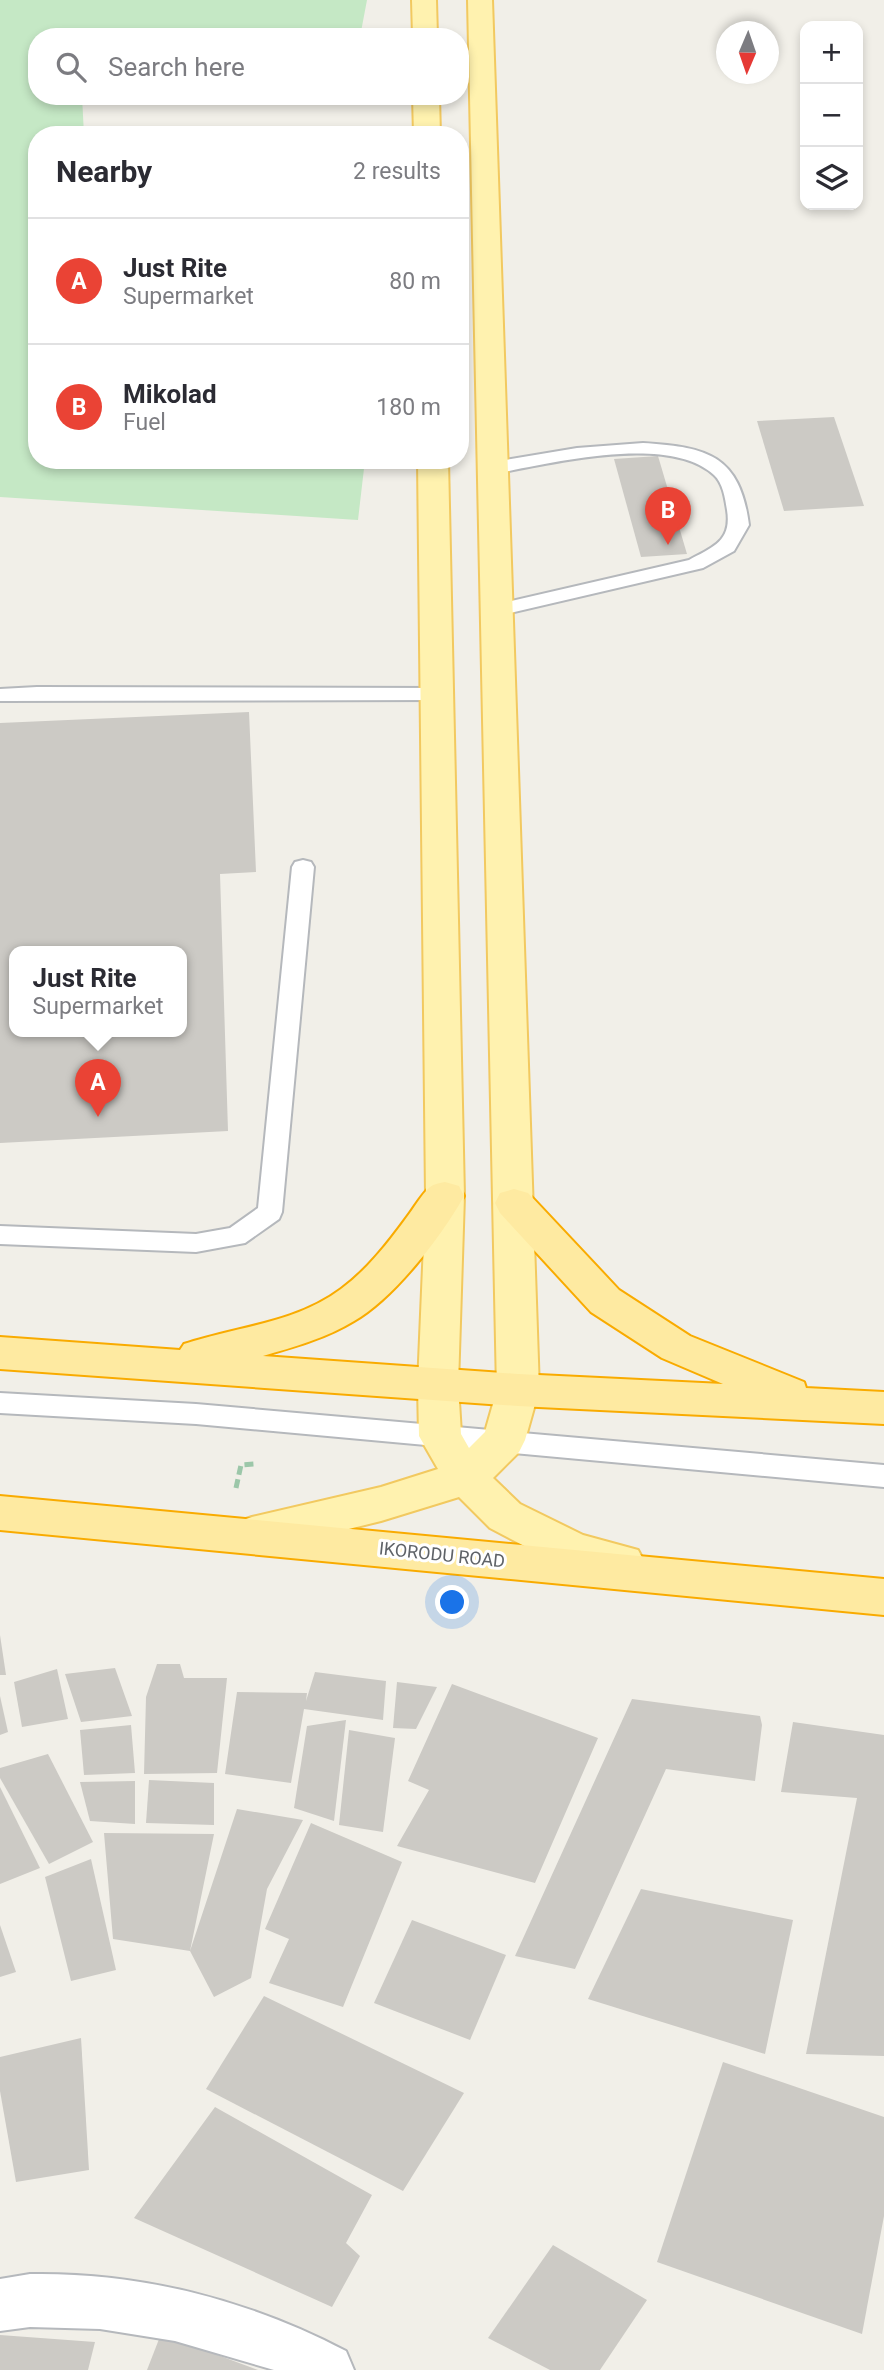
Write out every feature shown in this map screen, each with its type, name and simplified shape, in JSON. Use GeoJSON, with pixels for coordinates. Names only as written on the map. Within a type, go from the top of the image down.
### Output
{"type":"FeatureCollection","features":[{"type":"Feature","properties":{"kind":"highway"},"geometry":{"type":"LineString","coordinates":[[158,1363],[245,1345],[316,1322],[357,1299],[398,1257],[445,1196]]}},
{"type":"Feature","properties":{"kind":"highway"},"geometry":{"type":"LineString","coordinates":[[514,1203],[562,1258],[606,1301],[676,1347],[814,1404]]}},
{"type":"Feature","properties":{"kind":"highway"},"geometry":{"type":"LineString","coordinates":[[0,1353],[518,1390],[884,1408]]}},
{"type":"Feature","properties":{"kind":"highway","name":"IKORODU ROAD"},"geometry":{"type":"LineString","coordinates":[[0,1513],[884,1597]]}},
{"type":"Feature","properties":{"kind":"main road"},"geometry":{"type":"LineString","coordinates":[[425,0],[425,28]]}},
{"type":"Feature","properties":{"kind":"main road"},"geometry":{"type":"LineString","coordinates":[[252,1535],[381,1504],[466,1478],[504,1440],[518,1390],[480,0]]}},
{"type":"Feature","properties":{"kind":"main road"},"geometry":{"type":"LineString","coordinates":[[426,105],[427,126]]}},
{"type":"Feature","properties":{"kind":"main road"},"geometry":{"type":"LineString","coordinates":[[433,469],[445,1196],[438,1385],[440,1436],[466,1478],[505,1516],[574,1551],[690,1580]]}},
{"type":"Feature","properties":{"kind":"street"},"geometry":{"type":"LineString","coordinates":[[0,2305],[22,2300],[109,2303],[194,2319],[277,2344],[327,2370]]}},
{"type":"Feature","properties":{"kind":"lane"},"geometry":{"type":"LineString","coordinates":[[493,468],[589,453],[649,448],[690,454],[721,470],[735,498],[740,526],[727,547],[696,564],[497,610]]}},
{"type":"Feature","properties":{"kind":"lane"},"geometry":{"type":"LineString","coordinates":[[0,695],[37,692],[438,694]]}},
{"type":"Feature","properties":{"kind":"lane"},"geometry":{"type":"LineString","coordinates":[[0,1235],[195,1243],[236,1236],[270,1212],[303,867]]}},
{"type":"Feature","properties":{"kind":"lane"},"geometry":{"type":"LineString","coordinates":[[0,1403],[196,1414],[884,1476]]}},
{"type":"Feature","properties":{"kind":"green space"},"geometry":{"type":"Polygon","coordinates":[[[0,0],[367,0],[362,28],[28,28],[28,105],[82,105],[84,126],[28,126],[28,469],[364,469],[358,520],[0,497],[0,0]]]}},
{"type":"Feature","properties":{"kind":"building"},"geometry":{"type":"Polygon","coordinates":[[[834,417],[864,506],[784,511],[757,421],[834,417]]]}},
{"type":"Feature","properties":{"kind":"building"},"geometry":{"type":"Polygon","coordinates":[[[658,456],[687,554],[641,557],[614,459],[658,456]]]}},
{"type":"Feature","properties":{"kind":"building"},"geometry":{"type":"Polygon","coordinates":[[[249,712],[256,872],[220,874],[228,1131],[0,1143],[0,723],[249,712]]]}},
{"type":"Feature","properties":{"kind":"building"},"geometry":{"type":"Polygon","coordinates":[[[0,1635],[6,1675],[0,1675],[0,1635]]]}},
{"type":"Feature","properties":{"kind":"building"},"geometry":{"type":"Polygon","coordinates":[[[157,1664],[180,1664],[184,1678],[227,1678],[217,1773],[144,1774],[146,1697],[157,1664]]]}},
{"type":"Feature","properties":{"kind":"building"},"geometry":{"type":"Polygon","coordinates":[[[115,1668],[132,1716],[81,1722],[65,1674],[115,1668]]]}},
{"type":"Feature","properties":{"kind":"building"},"geometry":{"type":"Polygon","coordinates":[[[57,1669],[68,1719],[22,1727],[14,1682],[57,1669]]]}},
{"type":"Feature","properties":{"kind":"building"},"geometry":{"type":"Polygon","coordinates":[[[315,1672],[386,1681],[383,1720],[304,1709],[291,1783],[225,1774],[237,1692],[307,1693],[306,1701],[315,1672]]]}},
{"type":"Feature","properties":{"kind":"building"},"geometry":{"type":"Polygon","coordinates":[[[397,1682],[437,1687],[416,1729],[393,1728],[397,1682]]]}},
{"type":"Feature","properties":{"kind":"building"},"geometry":{"type":"Polygon","coordinates":[[[452,1684],[598,1738],[535,1883],[397,1846],[429,1790],[408,1781],[452,1684]]]}},
{"type":"Feature","properties":{"kind":"building"},"geometry":{"type":"Polygon","coordinates":[[[0,1696],[8,1732],[0,1735],[0,1696]]]}},
{"type":"Feature","properties":{"kind":"building"},"geometry":{"type":"Polygon","coordinates":[[[632,1699],[760,1716],[762,1725],[755,1781],[666,1769],[575,1969],[515,1956],[632,1699]]]}},
{"type":"Feature","properties":{"kind":"building"},"geometry":{"type":"Polygon","coordinates":[[[346,1720],[334,1821],[294,1808],[307,1726],[346,1720]]]}},
{"type":"Feature","properties":{"kind":"building"},"geometry":{"type":"Polygon","coordinates":[[[793,1722],[884,1735],[884,2056],[806,2054],[857,1798],[781,1792],[793,1722]]]}},
{"type":"Feature","properties":{"kind":"building"},"geometry":{"type":"Polygon","coordinates":[[[131,1725],[135,1773],[84,1775],[80,1730],[131,1725]]]}},
{"type":"Feature","properties":{"kind":"building"},"geometry":{"type":"Polygon","coordinates":[[[349,1730],[395,1738],[383,1832],[339,1825],[349,1730]]]}},
{"type":"Feature","properties":{"kind":"building"},"geometry":{"type":"Polygon","coordinates":[[[48,1754],[93,1842],[49,1864],[0,1778],[0,1768],[48,1754]]]}},
{"type":"Feature","properties":{"kind":"building"},"geometry":{"type":"Polygon","coordinates":[[[149,1780],[214,1783],[214,1825],[146,1823],[149,1780]]]}},
{"type":"Feature","properties":{"kind":"building"},"geometry":{"type":"Polygon","coordinates":[[[135,1781],[135,1824],[90,1821],[80,1782],[135,1781]]]}},
{"type":"Feature","properties":{"kind":"building"},"geometry":{"type":"Polygon","coordinates":[[[0,1787],[40,1868],[0,1884],[0,1787]]]}},
{"type":"Feature","properties":{"kind":"building"},"geometry":{"type":"Polygon","coordinates":[[[237,1809],[303,1820],[267,1889],[251,1978],[214,1997],[190,1951],[237,1809]]]}},
{"type":"Feature","properties":{"kind":"building"},"geometry":{"type":"Polygon","coordinates":[[[311,1823],[402,1862],[343,2007],[269,1983],[289,1939],[265,1929],[311,1823]]]}},
{"type":"Feature","properties":{"kind":"building"},"geometry":{"type":"Polygon","coordinates":[[[104,1833],[214,1834],[190,1951],[113,1939],[104,1833]]]}},
{"type":"Feature","properties":{"kind":"building"},"geometry":{"type":"Polygon","coordinates":[[[91,1859],[116,1970],[71,1981],[45,1877],[91,1859]]]}},
{"type":"Feature","properties":{"kind":"building"},"geometry":{"type":"Polygon","coordinates":[[[641,1889],[793,1920],[765,2054],[588,1999],[641,1889]]]}},
{"type":"Feature","properties":{"kind":"building"},"geometry":{"type":"Polygon","coordinates":[[[412,1920],[506,1955],[470,2040],[374,2003],[412,1920]]]}},
{"type":"Feature","properties":{"kind":"building"},"geometry":{"type":"Polygon","coordinates":[[[0,1925],[16,1972],[0,1977],[0,1925]]]}},
{"type":"Feature","properties":{"kind":"building"},"geometry":{"type":"Polygon","coordinates":[[[264,1996],[464,2093],[403,2191],[206,2089],[264,1996]]]}},
{"type":"Feature","properties":{"kind":"building"},"geometry":{"type":"Polygon","coordinates":[[[81,2038],[89,2170],[16,2182],[0,2091],[0,2057],[81,2038]]]}},
{"type":"Feature","properties":{"kind":"building"},"geometry":{"type":"Polygon","coordinates":[[[723,2062],[884,2117],[884,2216],[862,2334],[657,2262],[723,2062]]]}},
{"type":"Feature","properties":{"kind":"building"},"geometry":{"type":"Polygon","coordinates":[[[215,2107],[372,2195],[346,2243],[360,2256],[332,2307],[134,2218],[215,2107]]]}},
{"type":"Feature","properties":{"kind":"building"},"geometry":{"type":"Polygon","coordinates":[[[553,2245],[647,2300],[600,2370],[550,2370],[488,2338],[553,2245]]]}},
{"type":"Feature","properties":{"kind":"building"},"geometry":{"type":"Polygon","coordinates":[[[161,2334],[258,2370],[147,2370],[161,2334]]]}},
{"type":"Feature","properties":{"kind":"building"},"geometry":{"type":"Polygon","coordinates":[[[0,2335],[95,2342],[88,2370],[0,2370],[0,2335]]]}},
{"type":"Feature","properties":{"kind":"place","name":"Mikolad"},"geometry":{"type":"Point","coordinates":[668,545]}},
{"type":"Feature","properties":{"kind":"place","name":"Just Rite"},"geometry":{"type":"Point","coordinates":[98,1117]}}]}
